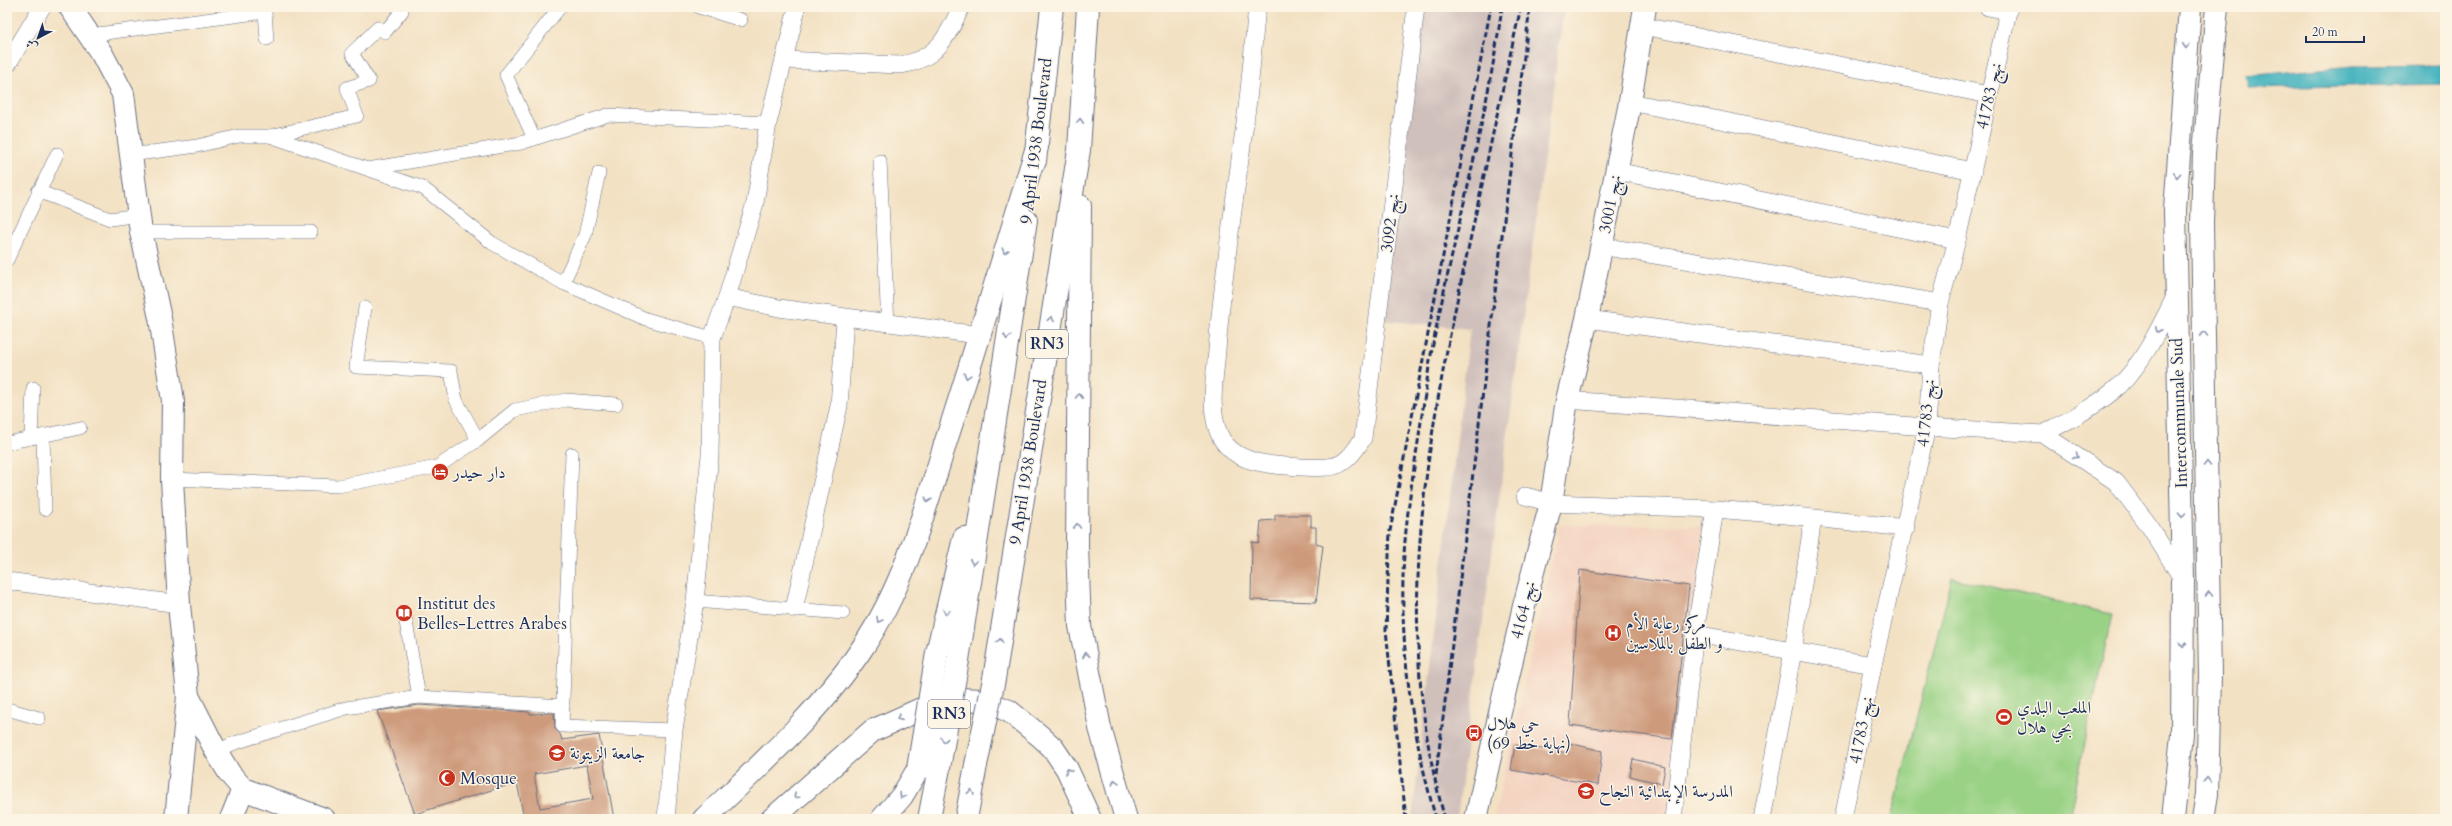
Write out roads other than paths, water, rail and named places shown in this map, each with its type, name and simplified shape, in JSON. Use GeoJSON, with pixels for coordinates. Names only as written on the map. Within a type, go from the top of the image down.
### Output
{"type":"FeatureCollection","features":[{"type":"Feature","properties":{"kind":"main road"},"geometry":{"type":"LineString","coordinates":[[70,7],[90,35],[123,94],[140,224],[160,318],[173,401],[172,479],[179,604],[188,696],[176,819]]}},
{"type":"Feature","properties":{"kind":"main road","name":"9 April 1938 Boulevard"},"geometry":{"type":"LineString","coordinates":[[929,819],[958,660],[1037,147],[1052,7]]}},
{"type":"Feature","properties":{"kind":"main road","name":"9 April 1938 Boulevard"},"geometry":{"type":"LineString","coordinates":[[966,819],[994,679],[1079,150],[1088,7]]}},
{"type":"Feature","properties":{"kind":"main road","name":"Intercommunale Sud"},"geometry":{"type":"LineString","coordinates":[[2173,819],[2182,735],[2184,580],[2175,210],[2190,7]]}},
{"type":"Feature","properties":{"kind":"main road","name":"Intercommunale Sud"},"geometry":{"type":"LineString","coordinates":[[2203,819],[2207,794],[2210,676],[2202,223],[2204,153],[2217,7]]}},
{"type":"Feature","properties":{"kind":"main road","name":"نهج 3001"},"geometry":{"type":"LineString","coordinates":[[1567,400],[1587,319],[1602,246],[1630,102],[1644,17]]}},
{"type":"Feature","properties":{"kind":"main road"},"geometry":{"type":"LineString","coordinates":[[704,819],[815,708],[838,681],[862,650],[889,601],[917,536],[1037,147]]}},
{"type":"Feature","properties":{"kind":"main road"},"geometry":{"type":"LineString","coordinates":[[1079,150],[1080,248],[1077,546],[1080,626],[1100,728],[1126,819]]}},
{"type":"Feature","properties":{"kind":"main road"},"geometry":{"type":"LineString","coordinates":[[882,819],[902,796],[918,769],[937,653],[998,397]]}},
{"type":"Feature","properties":{"kind":"main road","name":"نهج 4164"},"geometry":{"type":"LineString","coordinates":[[1476,819],[1524,606],[1551,503],[1567,400]]}},
{"type":"Feature","properties":{"kind":"main road"},"geometry":{"type":"LineString","coordinates":[[188,696],[216,752],[230,774],[243,788],[324,819]]}},
{"type":"Feature","properties":{"kind":"main road"},"geometry":{"type":"LineString","coordinates":[[772,819],[872,731],[940,702],[960,699],[982,700],[1009,711],[1053,748],[1067,769],[1090,819]]}},
{"type":"Feature","properties":{"kind":"main road"},"geometry":{"type":"LineString","coordinates":[[230,819],[243,788]]}},
{"type":"Feature","properties":{"kind":"street"},"geometry":{"type":"LineString","coordinates":[[7,65],[42,7]]}},
{"type":"Feature","properties":{"kind":"street"},"geometry":{"type":"LineString","coordinates":[[534,139],[506,76],[560,7]]}},
{"type":"Feature","properties":{"kind":"street"},"geometry":{"type":"LineString","coordinates":[[784,60],[900,65],[917,63],[924,59],[943,42],[961,7]]}},
{"type":"Feature","properties":{"kind":"street","name":"نهج 3092"},"geometry":{"type":"LineString","coordinates":[[1257,7],[1246,113],[1220,305],[1213,396],[1215,421],[1221,437],[1231,451],[1249,460],[1278,466],[1329,469],[1345,461],[1354,454],[1363,438],[1416,7]]}},
{"type":"Feature","properties":{"kind":"street"},"geometry":{"type":"LineString","coordinates":[[1988,7],[2009,9]]}},
{"type":"Feature","properties":{"kind":"street"},"geometry":{"type":"LineString","coordinates":[[702,8],[741,20]]}},
{"type":"Feature","properties":{"kind":"street","name":"نهج 41783"},"geometry":{"type":"LineString","coordinates":[[1843,819],[1873,665],[1906,528],[1927,428],[1931,365],[1940,303],[1957,240],[2009,9]]}},
{"type":"Feature","properties":{"kind":"street"},"geometry":{"type":"LineString","coordinates":[[666,819],[674,730],[695,601],[710,454],[712,338],[727,297],[755,203],[768,123],[797,10]]}},
{"type":"Feature","properties":{"kind":"street"},"geometry":{"type":"LineString","coordinates":[[130,155],[197,146],[239,136],[270,136],[357,116],[347,88],[369,81],[352,53],[378,28],[385,32],[402,11]]}},
{"type":"Feature","properties":{"kind":"street"},"geometry":{"type":"LineString","coordinates":[[90,35],[264,12],[267,39]]}},
{"type":"Feature","properties":{"kind":"street"},"geometry":{"type":"LineString","coordinates":[[1644,17],[1989,95]]}},
{"type":"Feature","properties":{"kind":"street"},"geometry":{"type":"LineString","coordinates":[[1630,102],[1972,171]]}},
{"type":"Feature","properties":{"kind":"street"},"geometry":{"type":"LineString","coordinates":[[366,169],[482,151],[534,139],[608,115],[768,123]]}},
{"type":"Feature","properties":{"kind":"street"},"geometry":{"type":"LineString","coordinates":[[270,136],[423,188],[492,243],[563,284],[646,319],[712,338]]}},
{"type":"Feature","properties":{"kind":"street"},"geometry":{"type":"LineString","coordinates":[[7,260],[38,191],[57,154]]}},
{"type":"Feature","properties":{"kind":"street"},"geometry":{"type":"LineString","coordinates":[[880,160],[888,325]]}},
{"type":"Feature","properties":{"kind":"street"},"geometry":{"type":"LineString","coordinates":[[1616,171],[1957,240]]}},
{"type":"Feature","properties":{"kind":"street"},"geometry":{"type":"LineString","coordinates":[[563,284],[585,235],[599,173]]}},
{"type":"Feature","properties":{"kind":"street"},"geometry":{"type":"LineString","coordinates":[[38,191],[110,218],[140,224],[311,232]]}},
{"type":"Feature","properties":{"kind":"street"},"geometry":{"type":"LineString","coordinates":[[1602,246],[1940,303]]}},
{"type":"Feature","properties":{"kind":"street"},"geometry":{"type":"LineString","coordinates":[[2044,434],[2086,410],[2119,386],[2152,343],[2176,295]]}},
{"type":"Feature","properties":{"kind":"street"},"geometry":{"type":"LineString","coordinates":[[727,297],[779,308],[888,325],[978,335]]}},
{"type":"Feature","properties":{"kind":"street"},"geometry":{"type":"LineString","coordinates":[[365,308],[356,367],[452,371],[456,400],[478,440]]}},
{"type":"Feature","properties":{"kind":"street"},"geometry":{"type":"LineString","coordinates":[[794,609],[839,406],[845,318]]}},
{"type":"Feature","properties":{"kind":"street"},"geometry":{"type":"LineString","coordinates":[[1587,319],[1931,365]]}},
{"type":"Feature","properties":{"kind":"street"},"geometry":{"type":"LineString","coordinates":[[33,388],[45,509]]}},
{"type":"Feature","properties":{"kind":"street"},"geometry":{"type":"LineString","coordinates":[[172,479],[338,486],[437,466],[478,440],[515,410],[566,400],[616,404]]}},
{"type":"Feature","properties":{"kind":"street"},"geometry":{"type":"LineString","coordinates":[[1567,400],[1927,428],[2044,434],[2116,482],[2148,524],[2184,580]]}},
{"type":"Feature","properties":{"kind":"street"},"geometry":{"type":"LineString","coordinates":[[7,443],[80,428]]}},
{"type":"Feature","properties":{"kind":"street"},"geometry":{"type":"LineString","coordinates":[[572,454],[562,726],[674,730]]}},
{"type":"Feature","properties":{"kind":"street"},"geometry":{"type":"LineString","coordinates":[[1525,496],[1551,503],[1715,509],[1906,528]]}},
{"type":"Feature","properties":{"kind":"street"},"geometry":{"type":"LineString","coordinates":[[1673,819],[1695,634],[1715,509]]}},
{"type":"Feature","properties":{"kind":"street"},"geometry":{"type":"LineString","coordinates":[[1762,819],[1793,651],[1813,518]]}},
{"type":"Feature","properties":{"kind":"street"},"geometry":{"type":"LineString","coordinates":[[7,581],[179,604]]}},
{"type":"Feature","properties":{"kind":"street"},"geometry":{"type":"LineString","coordinates":[[695,601],[843,613]]}},
{"type":"Feature","properties":{"kind":"street"},"geometry":{"type":"LineString","coordinates":[[405,616],[419,696]]}},
{"type":"Feature","properties":{"kind":"street"},"geometry":{"type":"LineString","coordinates":[[1695,634],[1873,665]]}},
{"type":"Feature","properties":{"kind":"street"},"geometry":{"type":"LineString","coordinates":[[216,752],[235,743],[346,708],[419,696],[563,706]]}},
{"type":"Feature","properties":{"kind":"street"},"geometry":{"type":"LineString","coordinates":[[7,709],[39,718]]}},
{"type":"Feature","properties":{"kind":"water"},"geometry":{"type":"Polygon","coordinates":[[[2445,65],[2445,84],[2249,88],[2245,76],[2352,66],[2445,65]]]}},
{"type":"Feature","properties":{"kind":"railway"},"geometry":{"type":"LineString","coordinates":[[1406,819],[1386,630],[1390,531],[1491,7]]}},
{"type":"Feature","properties":{"kind":"railway"},"geometry":{"type":"LineString","coordinates":[[1436,819],[1421,760],[1410,700],[1404,639],[1403,608],[1406,527],[1430,360],[1487,96],[1502,7]]}},
{"type":"Feature","properties":{"kind":"railway"},"geometry":{"type":"LineString","coordinates":[[1445,819],[1429,748],[1420,677],[1417,606],[1420,536],[1428,465],[1452,325],[1521,7]]}},
{"type":"Feature","properties":{"kind":"railway"},"geometry":{"type":"LineString","coordinates":[[1436,775],[1530,7]]}},
{"type":"Feature","properties":{"kind":"place","name":"دار حيدر"},"geometry":{"type":"Point","coordinates":[440,472]}},
{"type":"Feature","properties":{"kind":"place","name":"Institut des Belles-Lettres Arabes"},"geometry":{"type":"Point","coordinates":[404,613]}},
{"type":"Feature","properties":{"kind":"place","name":"مركز رعاية الأم و الطفل بالملاسين"},"geometry":{"type":"Point","coordinates":[1613,633]}},
{"type":"Feature","properties":{"kind":"place","name":"الملعب البلدي بحي هلال"},"geometry":{"type":"Point","coordinates":[2004,717]}},
{"type":"Feature","properties":{"kind":"place","name":"حي هلال (نهاية خط 69)"},"geometry":{"type":"Point","coordinates":[1474,733]}},
{"type":"Feature","properties":{"kind":"place","name":"جامعة الزيتونة"},"geometry":{"type":"Point","coordinates":[557,753]}},
{"type":"Feature","properties":{"kind":"place","name":"Mosque"},"geometry":{"type":"Point","coordinates":[447,778]}},
{"type":"Feature","properties":{"kind":"place","name":"المدرسة الإبتدائية النجاح"},"geometry":{"type":"Point","coordinates":[1586,791]}}]}
